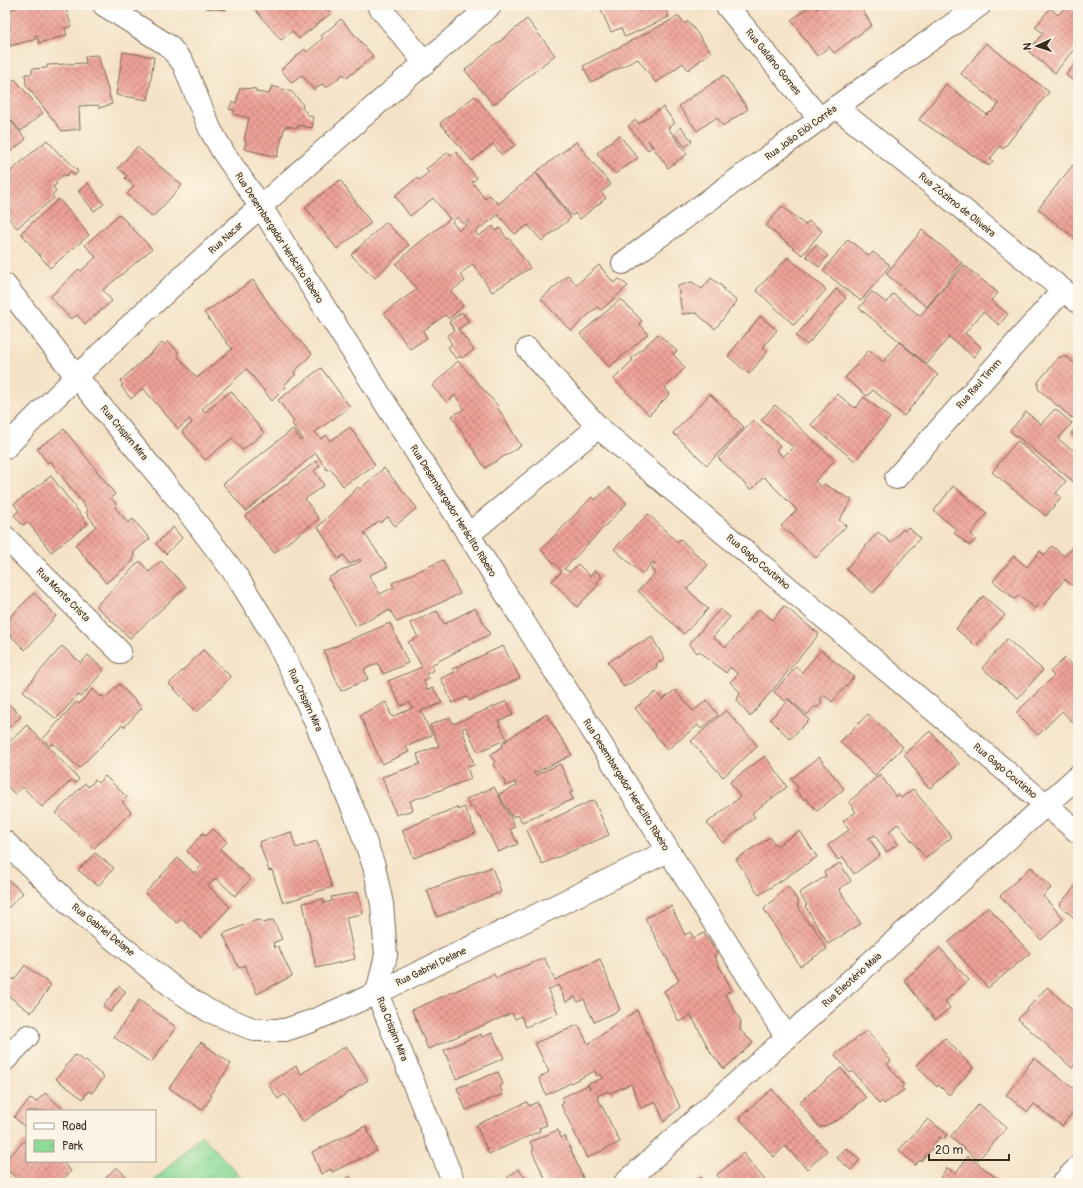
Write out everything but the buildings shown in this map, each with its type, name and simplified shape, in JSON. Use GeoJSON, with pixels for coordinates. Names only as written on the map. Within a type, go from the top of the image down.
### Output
{"type":"FeatureCollection","features":[{"type":"Feature","properties":{"kind":"street","name":"Rua Desembargador Heráclito Ribeiro"},"geometry":{"type":"LineString","coordinates":[[104,5],[169,46],[184,63],[210,129],[223,152],[261,207],[787,1038]]}},
{"type":"Feature","properties":{"kind":"street"},"geometry":{"type":"LineString","coordinates":[[378,5],[425,63]]}},
{"type":"Feature","properties":{"kind":"street","name":"Rua Nacar"},"geometry":{"type":"LineString","coordinates":[[5,448],[76,376],[261,207],[491,5]]}},
{"type":"Feature","properties":{"kind":"street","name":"Rua Galdino Gomes"},"geometry":{"type":"LineString","coordinates":[[726,5],[828,113]]}},
{"type":"Feature","properties":{"kind":"street","name":"Rua João Elói Corrêa"},"geometry":{"type":"LineString","coordinates":[[623,264],[828,113],[980,5]]}},
{"type":"Feature","properties":{"kind":"street","name":"Rua Zózimo de Oliveira"},"geometry":{"type":"LineString","coordinates":[[828,113],[1070,296]]}},
{"type":"Feature","properties":{"kind":"street","name":"Rua Crispim Mira"},"geometry":{"type":"LineString","coordinates":[[5,285],[76,376],[186,509],[236,575],[276,640],[304,696],[356,816],[374,866],[382,904],[386,955],[377,993],[454,1183]]}},
{"type":"Feature","properties":{"kind":"street","name":"Rua Raul Timm"},"geometry":{"type":"LineString","coordinates":[[896,478],[1070,296]]}},
{"type":"Feature","properties":{"kind":"street","name":"Rua Gago Coutinho"},"geometry":{"type":"LineString","coordinates":[[528,349],[598,427],[1078,832]]}},
{"type":"Feature","properties":{"kind":"street"},"geometry":{"type":"LineString","coordinates":[[468,535],[598,427]]}},
{"type":"Feature","properties":{"kind":"street","name":"Rua Monte Crista"},"geometry":{"type":"LineString","coordinates":[[5,537],[120,652]]}},
{"type":"Feature","properties":{"kind":"street","name":"Rua Eleotério Maia"},"geometry":{"type":"LineString","coordinates":[[625,1183],[1078,776]]}},
{"type":"Feature","properties":{"kind":"street","name":"Rua Gabriel Delane"},"geometry":{"type":"LineString","coordinates":[[5,842],[74,907],[178,990],[209,1011],[234,1023],[255,1030],[285,1030],[312,1021],[377,993],[668,851]]}},
{"type":"Feature","properties":{"kind":"street"},"geometry":{"type":"LineString","coordinates":[[5,1060],[28,1036]]}},
{"type":"Feature","properties":{"kind":"street"},"geometry":{"type":"LineString","coordinates":[[1063,1183],[1078,1167]]}},
{"type":"Feature","properties":{"kind":"green space"},"geometry":{"type":"Polygon","coordinates":[[[201,1135],[246,1182],[245,1183],[152,1183],[201,1135]]]}}]}
